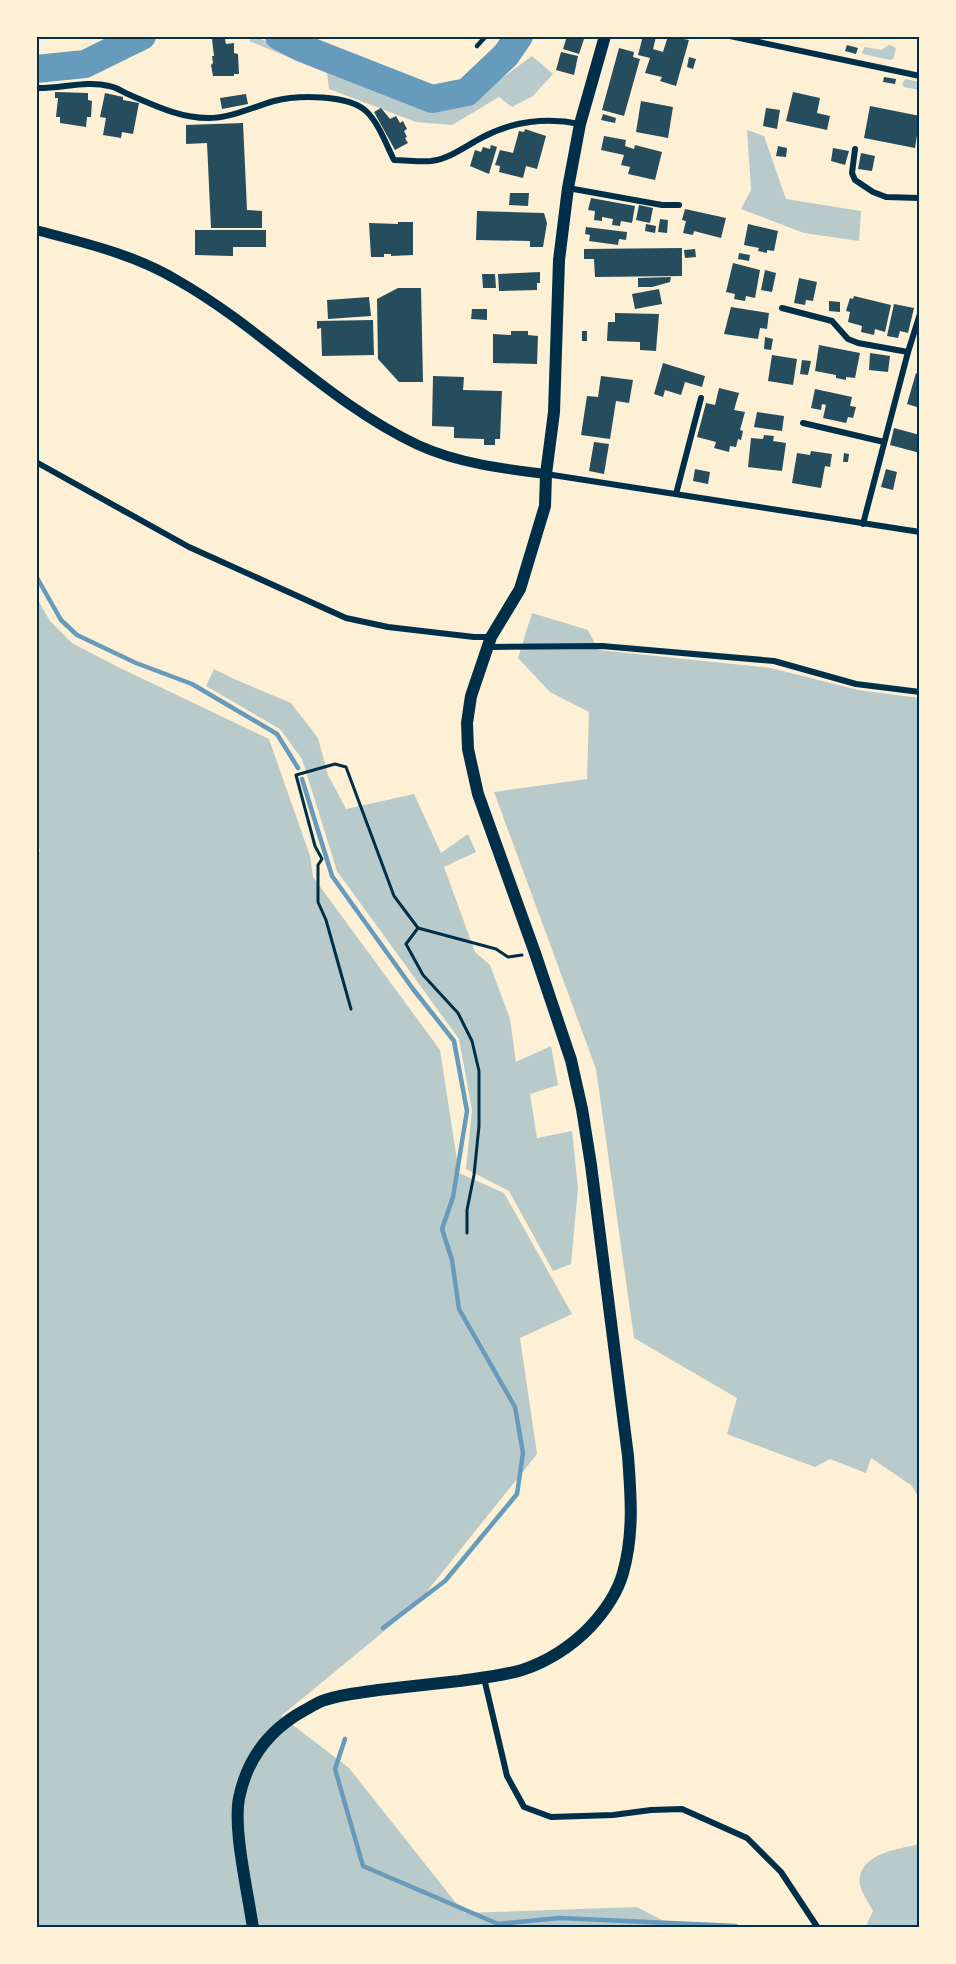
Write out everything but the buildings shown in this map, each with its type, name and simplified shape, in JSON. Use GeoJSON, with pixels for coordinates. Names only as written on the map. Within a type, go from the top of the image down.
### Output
{"type":"FeatureCollection","features":[{"type":"Feature","properties":{"kind":"main road"},"geometry":{"type":"LineString","coordinates":[[253,1928],[238,1829],[238,1800],[244,1777],[270,1735],[291,1718],[323,1700],[351,1694],[484,1678],[529,1667],[581,1637],[612,1600],[622,1576],[630,1530],[628,1456],[582,1109],[571,1060],[478,794],[468,749],[467,723],[471,696],[489,642],[520,589],[545,506],[546,474],[554,412],[558,260],[580,124],[605,36]]}},
{"type":"Feature","properties":{"kind":"street"},"geometry":{"type":"LineString","coordinates":[[730,36],[920,76]]}},
{"type":"Feature","properties":{"kind":"street"},"geometry":{"type":"LineString","coordinates":[[36,88],[109,85],[182,115],[210,118],[248,111],[294,97],[350,102],[367,112],[376,124],[394,160],[432,161],[454,153],[503,128],[533,122],[552,120],[580,124]]}},
{"type":"Feature","properties":{"kind":"street"},"geometry":{"type":"LineString","coordinates":[[855,149],[852,173],[855,180],[873,192],[886,197],[920,198]]}},
{"type":"Feature","properties":{"kind":"street"},"geometry":{"type":"LineString","coordinates":[[568,188],[662,205],[679,205]]}},
{"type":"Feature","properties":{"kind":"street"},"geometry":{"type":"LineString","coordinates":[[36,230],[129,256],[177,279],[225,311],[320,384],[369,418],[419,446],[498,468],[920,532]]}},
{"type":"Feature","properties":{"kind":"street"},"geometry":{"type":"LineString","coordinates":[[782,308],[832,321],[848,339],[858,343],[908,352]]}},
{"type":"Feature","properties":{"kind":"street"},"geometry":{"type":"LineString","coordinates":[[863,524],[920,314]]}},
{"type":"Feature","properties":{"kind":"street"},"geometry":{"type":"LineString","coordinates":[[676,494],[701,398]]}},
{"type":"Feature","properties":{"kind":"street"},"geometry":{"type":"LineString","coordinates":[[803,423],[884,442]]}},
{"type":"Feature","properties":{"kind":"street"},"geometry":{"type":"LineString","coordinates":[[36,462],[189,547],[346,618],[388,627],[474,637],[489,642],[602,646],[774,661],[856,684],[920,692]]}},
{"type":"Feature","properties":{"kind":"street"},"geometry":{"type":"LineString","coordinates":[[484,1678],[507,1776],[524,1807],[551,1817],[682,1809],[747,1838],[781,1872],[818,1928]]}},
{"type":"Feature","properties":{"kind":"lane"},"geometry":{"type":"LineString","coordinates":[[477,46],[486,36]]}},
{"type":"Feature","properties":{"kind":"path"},"geometry":{"type":"LineString","coordinates":[[351,1009],[326,920],[318,902],[318,865],[322,859],[315,846],[296,775],[335,764],[346,767],[394,897],[418,928],[496,949],[508,957],[535,952]]}},
{"type":"Feature","properties":{"kind":"path"},"geometry":{"type":"LineString","coordinates":[[418,928],[406,944],[423,975],[458,1013],[472,1041],[479,1071],[479,1126],[474,1175],[467,1210],[467,1233]]}},
{"type":"Feature","properties":{"kind":"shaded area"},"geometry":{"type":"Polygon","coordinates":[[[254,36],[371,86],[433,107],[468,103],[532,56],[553,74],[533,96],[512,107],[499,97],[452,125],[416,122],[329,89],[327,73],[249,41],[254,36]]]}},
{"type":"Feature","properties":{"kind":"shaded area"},"geometry":{"type":"Polygon","coordinates":[[[889,45],[896,49],[893,59],[890,60],[862,52],[865,47],[881,50],[889,45]]]}},
{"type":"Feature","properties":{"kind":"shaded area"},"geometry":{"type":"Polygon","coordinates":[[[905,79],[920,82],[920,90],[904,87],[902,84],[905,79]]]}},
{"type":"Feature","properties":{"kind":"shaded area"},"geometry":{"type":"Polygon","coordinates":[[[747,130],[764,136],[786,199],[861,211],[859,241],[804,233],[741,209],[751,190],[747,130]]]}},
{"type":"Feature","properties":{"kind":"shaded area"},"geometry":{"type":"Polygon","coordinates":[[[36,597],[50,621],[72,643],[269,739],[310,856],[313,877],[440,1050],[459,1173],[504,1193],[572,1314],[520,1338],[537,1454],[416,1605],[281,1716],[349,1768],[464,1913],[637,1907],[677,1928],[36,1928],[36,854],[40,851],[36,840],[36,597]]]}},
{"type":"Feature","properties":{"kind":"shaded area"},"geometry":{"type":"Polygon","coordinates":[[[532,613],[588,630],[598,650],[771,668],[858,690],[920,698],[920,1499],[911,1485],[871,1458],[866,1473],[830,1459],[815,1467],[727,1434],[737,1398],[634,1338],[596,1069],[494,792],[587,779],[589,712],[550,692],[518,658],[532,613]]]}},
{"type":"Feature","properties":{"kind":"shaded area"},"geometry":{"type":"Polygon","coordinates":[[[214,669],[291,703],[318,738],[328,775],[346,809],[414,794],[441,853],[468,834],[476,852],[444,867],[475,952],[490,965],[510,1019],[516,1062],[551,1046],[558,1085],[530,1094],[537,1138],[572,1131],[578,1188],[571,1264],[553,1271],[509,1191],[466,1169],[472,1110],[459,1039],[337,871],[302,759],[280,729],[206,686],[214,669]]]}},
{"type":"Feature","properties":{"kind":"shaded area"},"geometry":{"type":"Polygon","coordinates":[[[920,1844],[920,1928],[865,1928],[873,1911],[860,1885],[865,1866],[871,1860],[890,1851],[920,1844]]]}},
{"type":"Feature","properties":{"kind":"waterway"},"geometry":{"type":"LineString","coordinates":[[36,69],[85,64],[142,36]]}},
{"type":"Feature","properties":{"kind":"waterway"},"geometry":{"type":"LineString","coordinates":[[279,36],[302,48],[432,99],[467,92],[506,55],[519,36]]}},
{"type":"Feature","properties":{"kind":"waterway"},"geometry":{"type":"LineString","coordinates":[[36,576],[61,620],[77,635],[136,663],[192,684],[277,734],[298,768]]}},
{"type":"Feature","properties":{"kind":"waterway"},"geometry":{"type":"LineString","coordinates":[[302,779],[332,876],[413,989],[454,1041],[467,1111],[453,1197],[442,1229],[452,1260],[459,1309],[515,1407],[523,1453],[517,1494],[445,1581],[383,1628]]}},
{"type":"Feature","properties":{"kind":"waterway"},"geometry":{"type":"LineString","coordinates":[[345,1739],[335,1769],[363,1866],[498,1924],[559,1918],[736,1926],[737,1928]]}}]}
